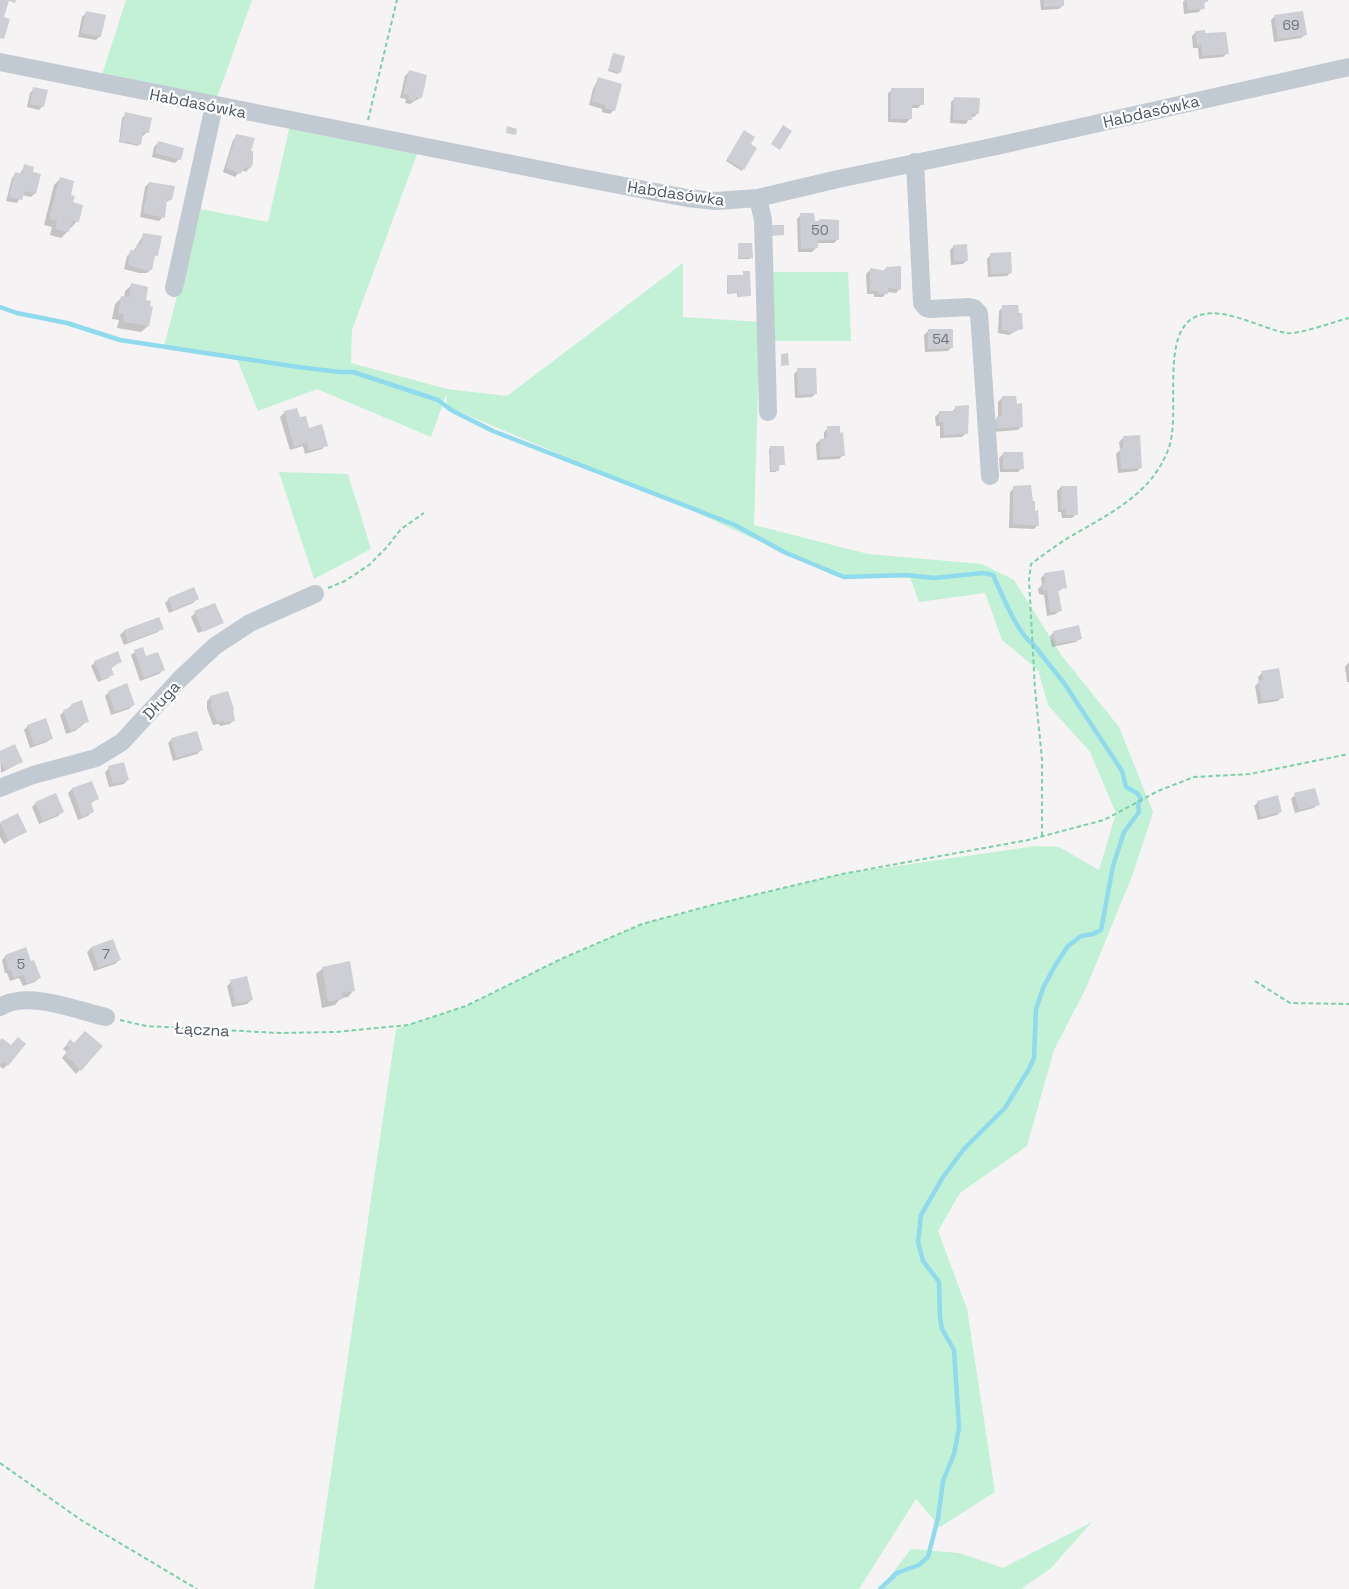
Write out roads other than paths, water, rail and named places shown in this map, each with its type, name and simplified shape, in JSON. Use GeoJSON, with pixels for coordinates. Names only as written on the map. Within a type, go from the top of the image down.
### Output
{"type":"FeatureCollection","features":[{"type":"Feature","properties":{"kind":"street","name":"Habdasówka"},"geometry":{"type":"LineString","coordinates":[[0,62],[687,198],[716,201],[758,198],[1349,67]]}},
{"type":"Feature","properties":{"kind":"street"},"geometry":{"type":"LineString","coordinates":[[174,288],[214,106]]}},
{"type":"Feature","properties":{"kind":"street"},"geometry":{"type":"LineString","coordinates":[[915,162],[922,303],[930,309],[969,307],[979,313],[990,476]]}},
{"type":"Feature","properties":{"kind":"street"},"geometry":{"type":"LineString","coordinates":[[758,198],[763,220],[768,412]]}},
{"type":"Feature","properties":{"kind":"street","name":"Długa"},"geometry":{"type":"LineString","coordinates":[[0,789],[33,775],[96,758],[122,742],[180,679],[215,646],[250,623],[315,594]]}},
{"type":"Feature","properties":{"kind":"street"},"geometry":{"type":"LineString","coordinates":[[0,1006],[8,1002],[33,999],[105,1017]]}},
{"type":"Feature","properties":{"kind":"waterway"},"geometry":{"type":"LineString","coordinates":[[0,307],[17,313],[67,323],[120,340],[298,367],[353,372],[438,400],[451,410],[493,431],[735,525],[784,552],[844,577],[906,575],[934,578],[983,573],[993,575],[1022,632],[1064,683],[1122,771],[1126,787],[1137,793],[1141,799],[1138,804],[1139,812],[1124,832],[1113,866],[1101,930],[1081,936],[1068,946],[1044,986],[1036,1009],[1034,1058],[1029,1069],[1005,1108],[964,1149],[943,1177],[921,1215],[918,1242],[923,1261],[939,1282],[942,1329],[954,1350],[959,1428],[954,1454],[943,1481],[938,1518],[928,1557],[919,1565],[897,1573],[880,1589]]}}]}
